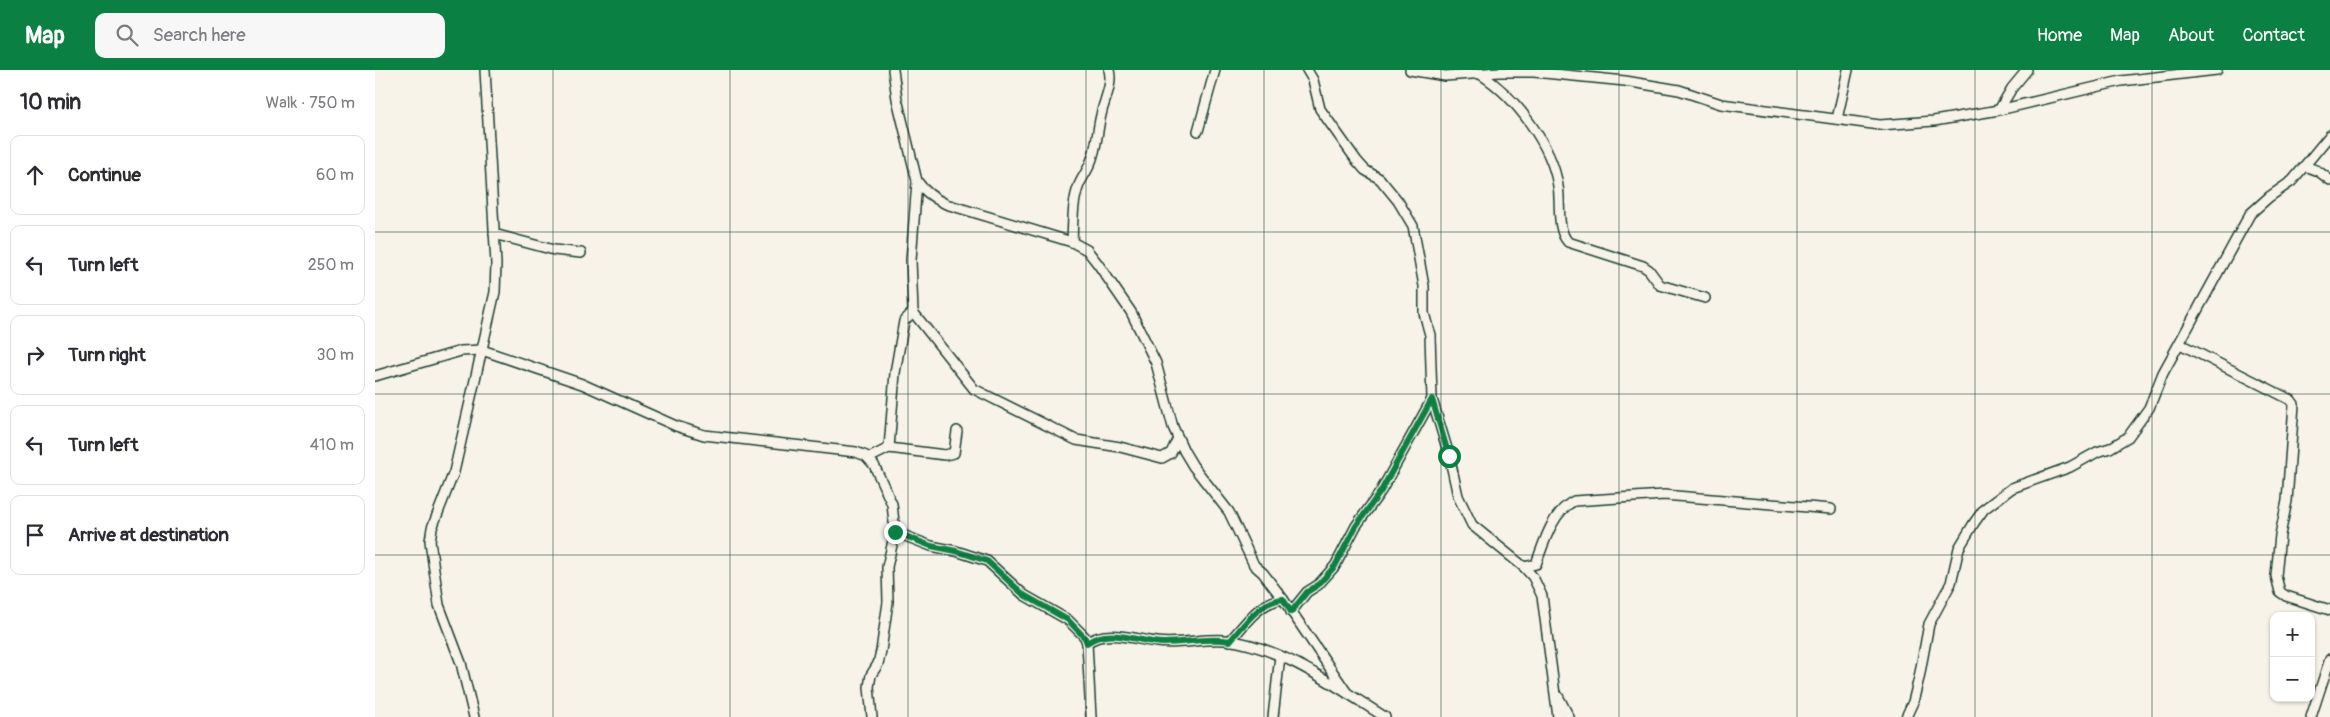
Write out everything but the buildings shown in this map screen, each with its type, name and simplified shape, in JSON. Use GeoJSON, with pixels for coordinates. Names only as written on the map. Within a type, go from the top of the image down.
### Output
{"type":"FeatureCollection","features":[{"type":"Feature","properties":{"kind":"street"},"geometry":{"type":"LineString","coordinates":[[474,717],[461,663],[439,605],[430,541],[434,522],[454,472],[495,292],[497,264],[485,70]]}},
{"type":"Feature","properties":{"kind":"street"},"geometry":{"type":"LineString","coordinates":[[893,70],[897,99],[917,181],[911,260],[913,312],[948,359],[977,392],[1076,440],[1120,447],[1162,458],[1171,453],[1178,438]]}},
{"type":"Feature","properties":{"kind":"street"},"geometry":{"type":"LineString","coordinates":[[1072,242],[1079,184],[1091,163],[1097,141],[1101,114],[1109,85],[1109,70]]}},
{"type":"Feature","properties":{"kind":"street"},"geometry":{"type":"LineString","coordinates":[[1198,131],[1215,70]]}},
{"type":"Feature","properties":{"kind":"street"},"geometry":{"type":"LineString","coordinates":[[1307,70],[1313,80],[1320,109],[1357,161],[1365,170],[1379,180],[1398,201],[1413,226],[1423,286],[1424,313],[1430,335],[1432,399],[1449,456],[1458,496],[1467,518],[1477,530],[1524,567],[1533,577],[1545,605],[1558,717]]}},
{"type":"Feature","properties":{"kind":"street"},"geometry":{"type":"LineString","coordinates":[[1410,70],[1437,75],[1534,72],[1625,81],[1679,90],[1721,104],[1897,125],[1999,110],[2121,81],[2217,70]]}},
{"type":"Feature","properties":{"kind":"street"},"geometry":{"type":"LineString","coordinates":[[1837,119],[1848,70]]}},
{"type":"Feature","properties":{"kind":"street"},"geometry":{"type":"LineString","coordinates":[[1999,110],[2011,88],[2027,70]]}},
{"type":"Feature","properties":{"kind":"street"},"geometry":{"type":"LineString","coordinates":[[1480,74],[1492,81],[1511,99],[1539,138],[1555,168],[1561,204],[1562,232],[1567,242],[1643,266],[1649,270],[1660,285],[1705,298]]}},
{"type":"Feature","properties":{"kind":"street"},"geometry":{"type":"LineString","coordinates":[[1906,717],[1913,702],[1919,678],[1929,624],[1951,582],[1959,548],[1984,509],[2012,488],[2070,466],[2109,448],[2127,437],[2149,408],[2163,373],[2250,214],[2269,197],[2287,185],[2305,166],[2330,134]]}},
{"type":"Feature","properties":{"kind":"street"},"geometry":{"type":"LineString","coordinates":[[2305,166],[2318,171],[2330,180]]}},
{"type":"Feature","properties":{"kind":"street"},"geometry":{"type":"LineString","coordinates":[[917,181],[934,197],[946,204],[1072,242],[1087,250],[1093,257],[1131,312],[1156,363],[1173,427],[1193,466],[1229,512],[1254,565],[1263,573],[1283,599],[1347,693]]}},
{"type":"Feature","properties":{"kind":"street"},"geometry":{"type":"LineString","coordinates":[[494,234],[554,250],[581,253]]}},
{"type":"Feature","properties":{"kind":"street"},"geometry":{"type":"LineString","coordinates":[[889,448],[895,373],[904,321],[913,312]]}},
{"type":"Feature","properties":{"kind":"street"},"geometry":{"type":"LineString","coordinates":[[2180,344],[2291,400],[2294,404],[2288,492],[2280,535],[2276,576],[2277,585],[2280,592],[2286,596],[2330,610]]}},
{"type":"Feature","properties":{"kind":"street"},"geometry":{"type":"LineString","coordinates":[[375,376],[461,351],[482,350],[582,384],[676,426],[704,435],[838,449],[856,452],[869,458],[892,504],[895,532],[887,567],[888,602],[881,651],[878,664],[870,678],[872,717]]}},
{"type":"Feature","properties":{"kind":"street"},"geometry":{"type":"LineString","coordinates":[[1291,612],[1307,592],[1318,585],[1335,566],[1356,526],[1381,491],[1432,399]]}},
{"type":"Feature","properties":{"kind":"street"},"geometry":{"type":"LineString","coordinates":[[869,458],[889,448],[945,455],[954,453],[957,431]]}},
{"type":"Feature","properties":{"kind":"street"},"geometry":{"type":"LineString","coordinates":[[1524,567],[1536,564],[1555,521],[1569,504],[1574,501],[1664,495],[1831,509]]}},
{"type":"Feature","properties":{"kind":"street"},"geometry":{"type":"LineString","coordinates":[[895,532],[931,546],[956,551],[987,561],[1024,595],[1068,620],[1085,638],[1087,643],[1091,717]]}},
{"type":"Feature","properties":{"kind":"street"},"geometry":{"type":"LineString","coordinates":[[1230,641],[1254,613],[1271,600],[1283,599]]}},
{"type":"Feature","properties":{"kind":"street"},"geometry":{"type":"LineString","coordinates":[[1087,643],[1102,637],[1117,636],[1159,642],[1230,641],[1280,656],[1347,693],[1385,717]]}},
{"type":"Feature","properties":{"kind":"street"},"geometry":{"type":"LineString","coordinates":[[1273,717],[1280,656]]}},
{"type":"Feature","properties":{"kind":"street"},"geometry":{"type":"LineString","coordinates":[[2311,717],[2330,659]]}},
{"type":"Feature","properties":{"kind":"street"},"geometry":{"type":"LineString","coordinates":[[1555,691],[1569,717]]}},
{"type":"Feature","properties":{"kind":"route"},"geometry":{"type":"LineString","coordinates":[[895,532],[931,546],[956,551],[987,561],[1024,595],[1068,620],[1076,627],[1087,643],[1092,639],[1117,636],[1167,643],[1185,640],[1230,641],[1254,613],[1271,600],[1283,599],[1291,612],[1307,592],[1318,585],[1330,573],[1359,521],[1366,514],[1381,491],[1432,399],[1449,456]]}}]}
